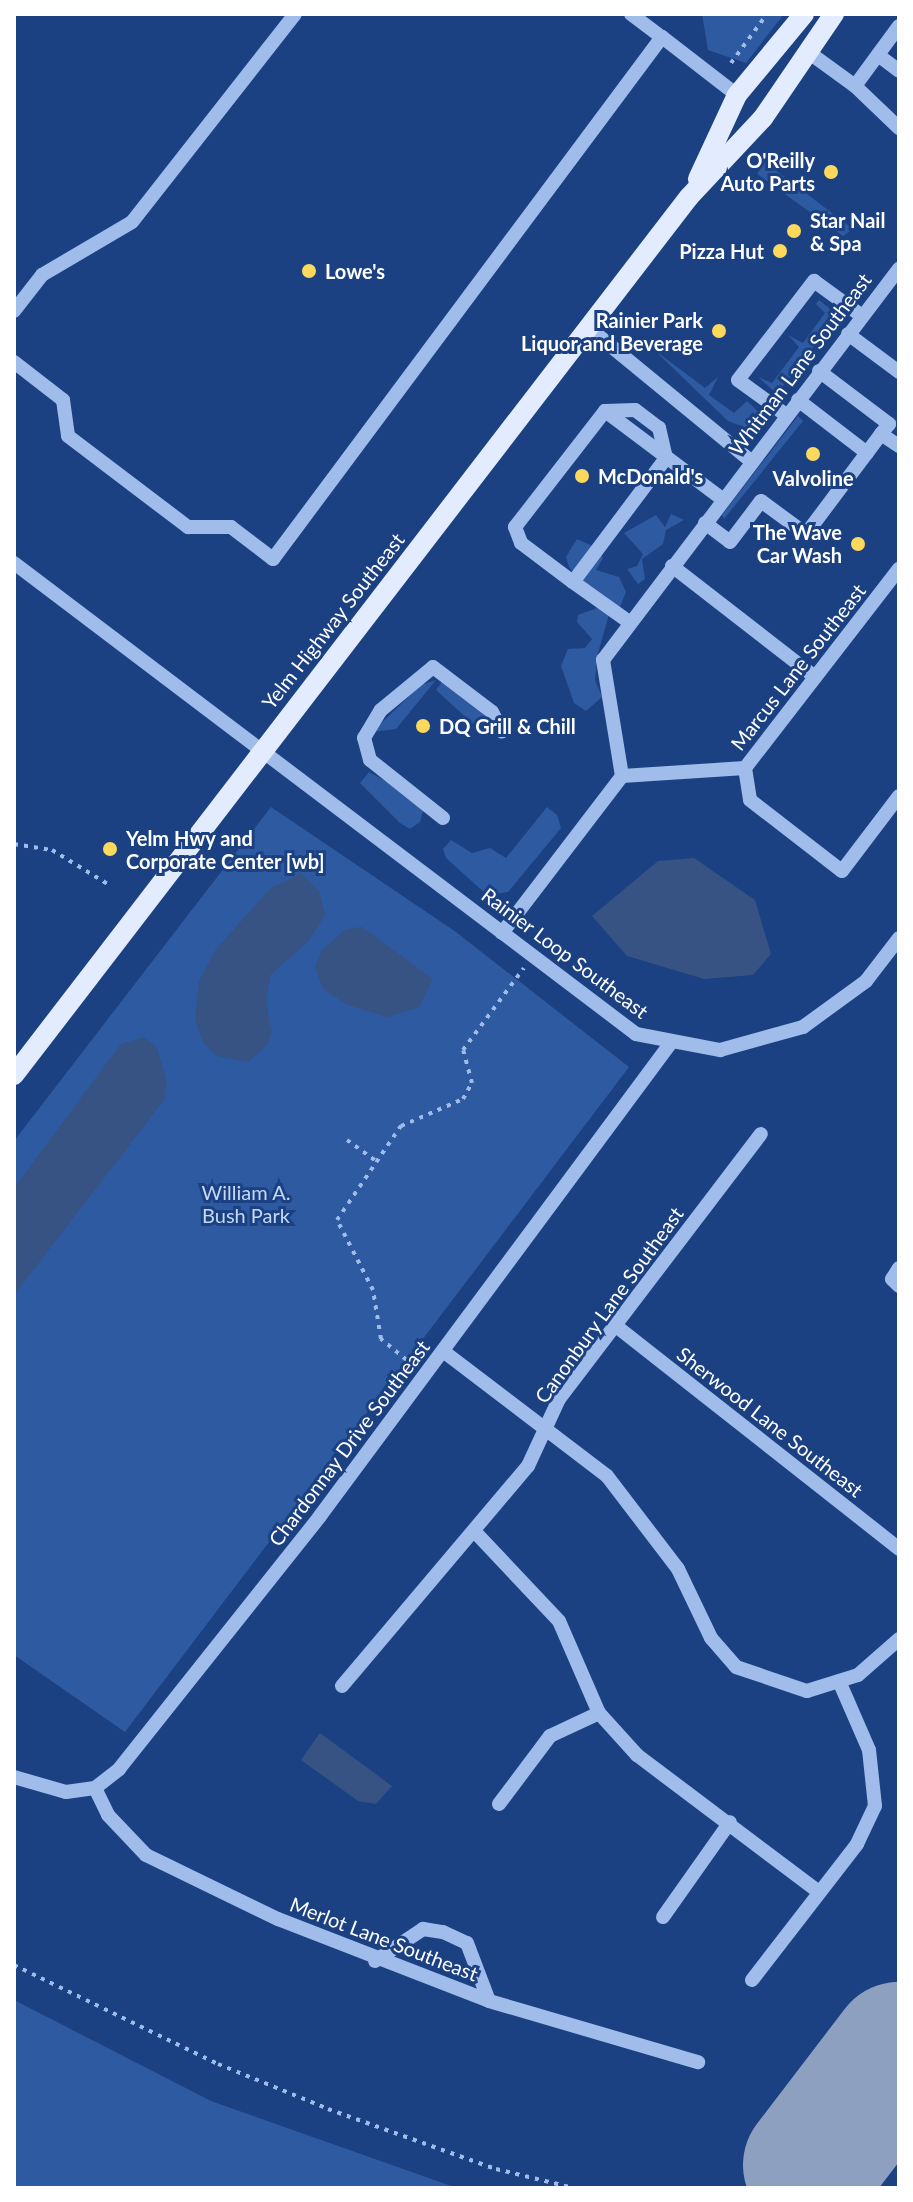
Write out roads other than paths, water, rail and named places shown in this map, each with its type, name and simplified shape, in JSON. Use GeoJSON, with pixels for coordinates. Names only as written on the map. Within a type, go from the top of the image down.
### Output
{"type":"FeatureCollection","features":[{"type":"Feature","properties":{"kind":"main road","name":"Yelm Highway Southeast"},"geometry":{"type":"LineString","coordinates":[[689,197],[737,95],[804,14]]}},
{"type":"Feature","properties":{"kind":"main road","name":"Yelm Highway Southeast"},"geometry":{"type":"LineString","coordinates":[[14,1075],[689,197],[763,118],[811,54],[834,14]]}},
{"type":"Feature","properties":{"kind":"street"},"geometry":{"type":"LineString","coordinates":[[14,311],[42,275],[132,222],[295,14]]}},
{"type":"Feature","properties":{"kind":"street"},"geometry":{"type":"LineString","coordinates":[[631,14],[737,95]]}},
{"type":"Feature","properties":{"kind":"street"},"geometry":{"type":"LineString","coordinates":[[855,86],[899,26]]}},
{"type":"Feature","properties":{"kind":"street"},"geometry":{"type":"LineString","coordinates":[[14,362],[63,400],[68,436],[188,527],[231,527],[273,559],[662,37]]}},
{"type":"Feature","properties":{"kind":"street"},"geometry":{"type":"LineString","coordinates":[[811,54],[855,86],[899,128]]}},
{"type":"Feature","properties":{"kind":"street"},"geometry":{"type":"LineString","coordinates":[[878,55],[899,71]]}},
{"type":"Feature","properties":{"kind":"street","name":"Whitman Lane Southeast"},"geometry":{"type":"LineString","coordinates":[[622,776],[603,660],[899,268]]}},
{"type":"Feature","properties":{"kind":"street"},"geometry":{"type":"LineString","coordinates":[[786,415],[738,380],[814,281],[862,316]]}},
{"type":"Feature","properties":{"kind":"street"},"geometry":{"type":"LineString","coordinates":[[589,328],[751,461]]}},
{"type":"Feature","properties":{"kind":"street"},"geometry":{"type":"LineString","coordinates":[[848,334],[899,372]]}},
{"type":"Feature","properties":{"kind":"street"},"geometry":{"type":"LineString","coordinates":[[705,523],[730,542],[761,501],[806,534],[889,424],[819,371]]}},
{"type":"Feature","properties":{"kind":"street"},"geometry":{"type":"LineString","coordinates":[[798,400],[867,453]]}},
{"type":"Feature","properties":{"kind":"street"},"geometry":{"type":"LineString","coordinates":[[629,622],[521,543],[515,527],[605,411],[635,410],[659,428],[666,458],[722,499]]}},
{"type":"Feature","properties":{"kind":"street"},"geometry":{"type":"LineString","coordinates":[[881,434],[899,446]]}},
{"type":"Feature","properties":{"kind":"street"},"geometry":{"type":"LineString","coordinates":[[573,582],[666,458]]}},
{"type":"Feature","properties":{"kind":"street","name":"Rainier Loop Southeast"},"geometry":{"type":"LineString","coordinates":[[14,563],[636,1034],[670,1044],[720,1050],[803,1027],[866,981],[899,938]]}},
{"type":"Feature","properties":{"kind":"street"},"geometry":{"type":"LineString","coordinates":[[672,566],[815,677]]}},
{"type":"Feature","properties":{"kind":"street","name":"Marcus Lane Southeast"},"geometry":{"type":"LineString","coordinates":[[622,776],[745,768],[899,569]]}},
{"type":"Feature","properties":{"kind":"street"},"geometry":{"type":"LineString","coordinates":[[443,818],[370,760],[364,738],[381,710],[433,667],[492,712],[502,732]]}},
{"type":"Feature","properties":{"kind":"street"},"geometry":{"type":"LineString","coordinates":[[745,768],[750,800],[842,871],[899,796]]}},
{"type":"Feature","properties":{"kind":"street"},"geometry":{"type":"LineString","coordinates":[[502,933],[622,776]]}},
{"type":"Feature","properties":{"kind":"street","name":"Chardonnay Drive Southeast"},"geometry":{"type":"LineString","coordinates":[[95,1788],[119,1769],[164,1718],[425,1375],[670,1044]]}},
{"type":"Feature","properties":{"kind":"street","name":"Canonbury Lane Southeast"},"geometry":{"type":"LineString","coordinates":[[342,1686],[381,1635],[476,1533],[528,1466],[559,1399],[761,1134]]}},
{"type":"Feature","properties":{"kind":"street"},"geometry":{"type":"LineString","coordinates":[[899,1268],[892,1279],[899,1286]]}},
{"type":"Feature","properties":{"kind":"street","name":"Sherwood Lane Southeast"},"geometry":{"type":"LineString","coordinates":[[616,1326],[899,1549]]}},
{"type":"Feature","properties":{"kind":"street"},"geometry":{"type":"LineString","coordinates":[[443,1351],[607,1476],[650,1527],[678,1569],[711,1638],[736,1667],[807,1691],[858,1675],[899,1639]]}},
{"type":"Feature","properties":{"kind":"street"},"geometry":{"type":"LineString","coordinates":[[476,1533],[559,1621],[599,1713],[668,1783],[730,1822],[819,1892]]}},
{"type":"Feature","properties":{"kind":"street"},"geometry":{"type":"LineString","coordinates":[[752,1980],[857,1844],[875,1806],[869,1750],[839,1681]]}},
{"type":"Feature","properties":{"kind":"street"},"geometry":{"type":"LineString","coordinates":[[499,1804],[550,1736],[599,1713]]}},
{"type":"Feature","properties":{"kind":"street"},"geometry":{"type":"LineString","coordinates":[[14,1777],[66,1792],[95,1788]]}},
{"type":"Feature","properties":{"kind":"street","name":"Merlot Lane Southeast"},"geometry":{"type":"LineString","coordinates":[[95,1788],[108,1815],[146,1855],[375,1961],[489,2001],[698,2062]]}},
{"type":"Feature","properties":{"kind":"street"},"geometry":{"type":"LineString","coordinates":[[663,1917],[730,1822]]}},
{"type":"Feature","properties":{"kind":"street"},"geometry":{"type":"LineString","coordinates":[[375,1961],[423,1929],[443,1932],[467,1943],[489,2001]]}},
{"type":"Feature","properties":{"kind":"place","name":"O'Reilly Auto Parts"},"geometry":{"type":"Point","coordinates":[831,172]}},
{"type":"Feature","properties":{"kind":"place","name":"Star Nail & Spa"},"geometry":{"type":"Point","coordinates":[794,231]}},
{"type":"Feature","properties":{"kind":"place","name":"Pizza Hut"},"geometry":{"type":"Point","coordinates":[780,251]}},
{"type":"Feature","properties":{"kind":"place","name":"Lowe's"},"geometry":{"type":"Point","coordinates":[309,271]}},
{"type":"Feature","properties":{"kind":"place","name":"Rainier Park Liquor and Beverage"},"geometry":{"type":"Point","coordinates":[719,331]}},
{"type":"Feature","properties":{"kind":"place","name":"Valvoline"},"geometry":{"type":"Point","coordinates":[813,454]}},
{"type":"Feature","properties":{"kind":"place","name":"McDonald's"},"geometry":{"type":"Point","coordinates":[582,476]}},
{"type":"Feature","properties":{"kind":"place","name":"The Wave Car Wash"},"geometry":{"type":"Point","coordinates":[858,544]}},
{"type":"Feature","properties":{"kind":"place","name":"DQ Grill & Chill"},"geometry":{"type":"Point","coordinates":[423,726]}},
{"type":"Feature","properties":{"kind":"place","name":"Yelm Hwy and Corporate Center [wb]"},"geometry":{"type":"Point","coordinates":[110,849]}},
{"type":"Feature","properties":{"kind":"park label","name":"William A. Bush Park"},"geometry":{"type":"Point","coordinates":[246,1204]}}]}
